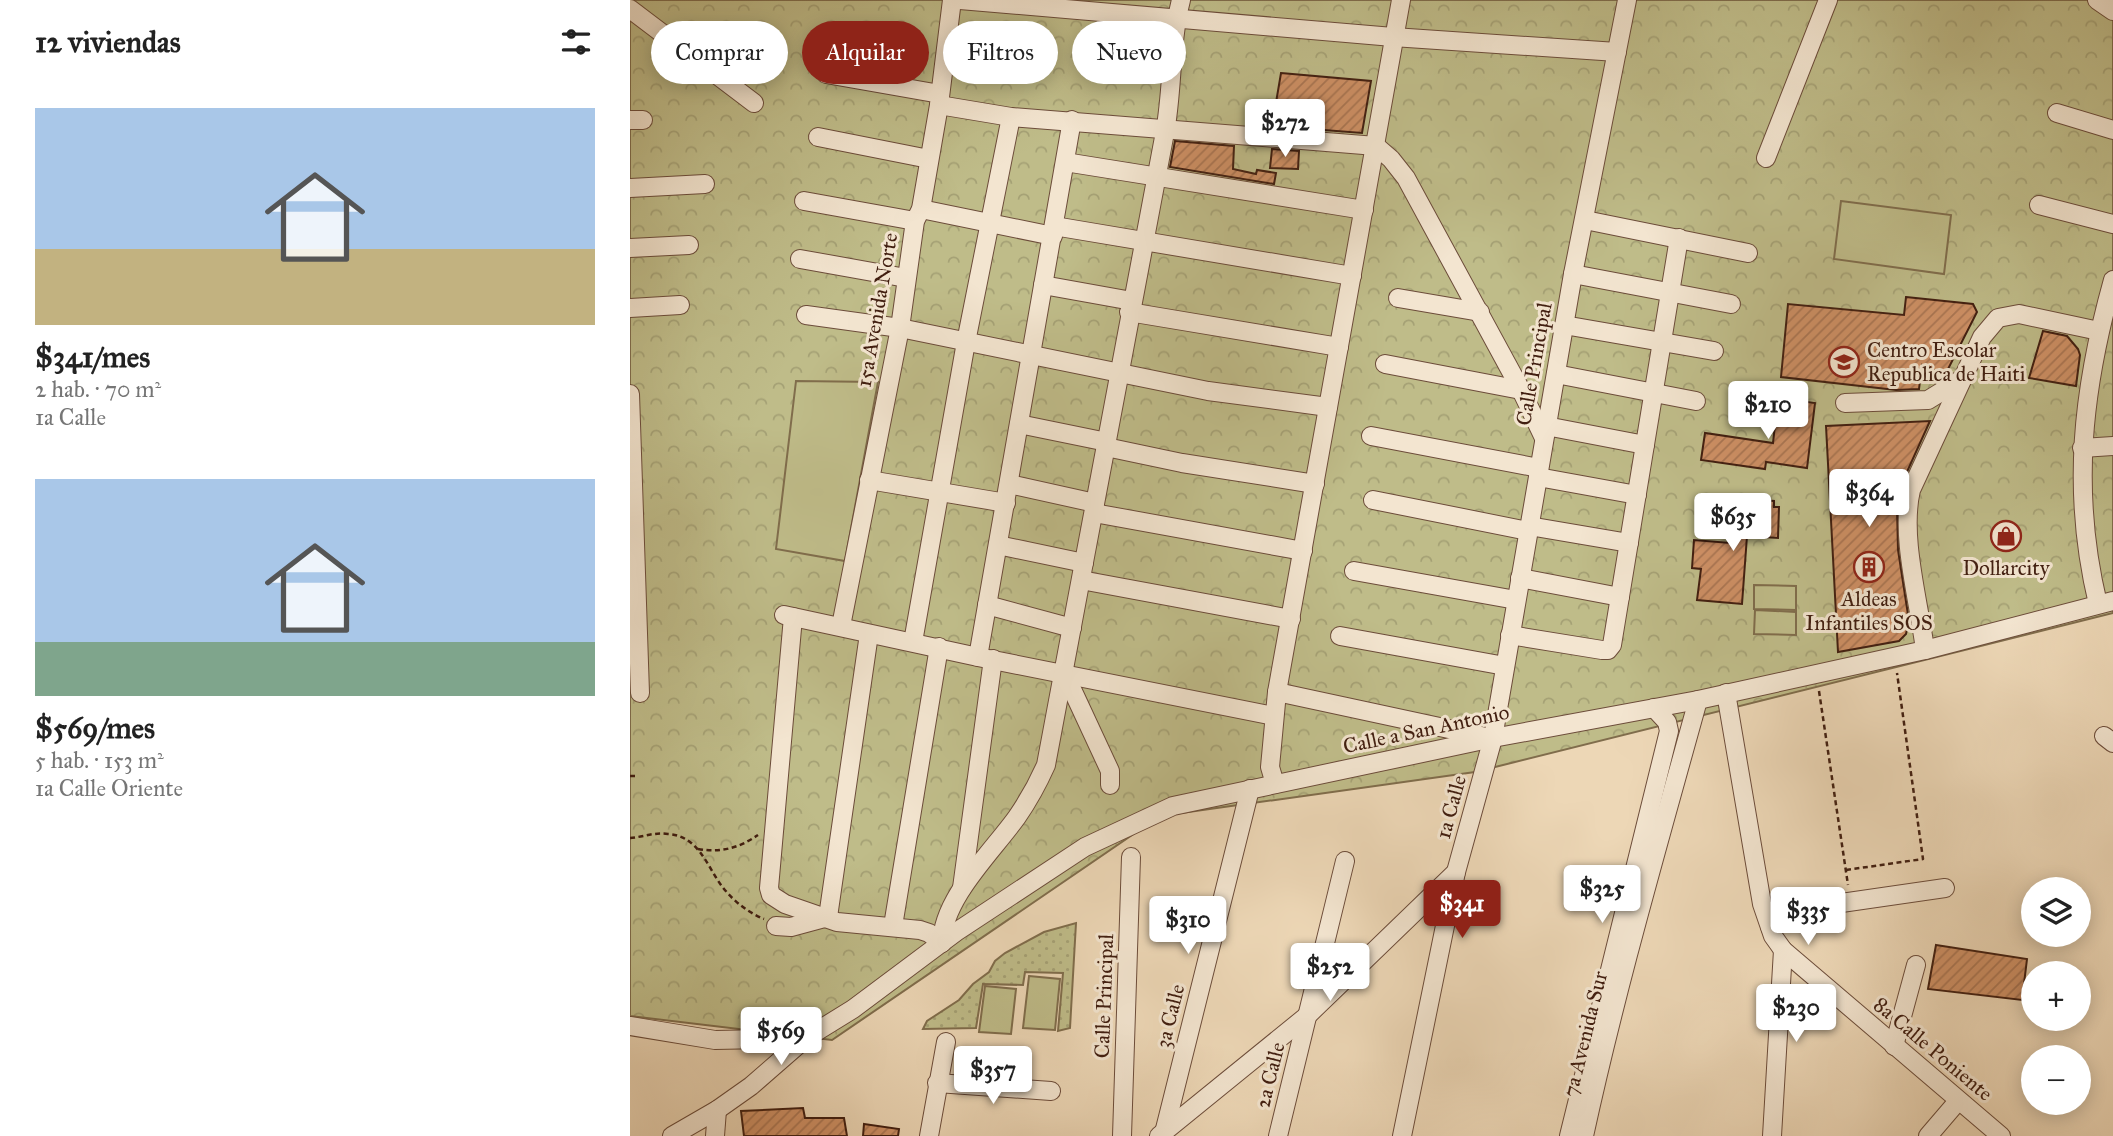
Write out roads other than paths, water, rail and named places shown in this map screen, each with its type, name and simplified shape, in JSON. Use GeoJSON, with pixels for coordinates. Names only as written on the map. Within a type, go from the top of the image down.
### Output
{"type":"FeatureCollection","features":[{"type":"Feature","properties":{"kind":"street","name":"15a Avenida Norte"},"geometry":{"type":"LineString","coordinates":[[841,626],[900,328],[906,278],[939,99],[952,0]]}},
{"type":"Feature","properties":{"kind":"street"},"geometry":{"type":"LineString","coordinates":[[960,0],[1392,37],[1617,52]]}},
{"type":"Feature","properties":{"kind":"street"},"geometry":{"type":"LineString","coordinates":[[942,943],[942,929],[962,890],[1018,815],[1046,765],[1165,129],[1176,18],[1181,0]]}},
{"type":"Feature","properties":{"kind":"street"},"geometry":{"type":"LineString","coordinates":[[1275,784],[1270,767],[1277,692],[1376,146],[1392,37],[1401,0]]}},
{"type":"Feature","properties":{"kind":"street","name":"Calle Principal"},"geometry":{"type":"LineString","coordinates":[[1493,738],[1573,274],[1627,0]]}},
{"type":"Feature","properties":{"kind":"street"},"geometry":{"type":"LineString","coordinates":[[2097,0],[2113,11]]}},
{"type":"Feature","properties":{"kind":"street"},"geometry":{"type":"LineString","coordinates":[[1766,159],[1821,4]]}},
{"type":"Feature","properties":{"kind":"street"},"geometry":{"type":"LineString","coordinates":[[630,9],[754,103]]}},
{"type":"Feature","properties":{"kind":"street"},"geometry":{"type":"LineString","coordinates":[[872,84],[1011,117],[1376,146],[1406,178],[1545,432],[1645,446]]}},
{"type":"Feature","properties":{"kind":"street"},"geometry":{"type":"LineString","coordinates":[[2057,113],[2113,130]]}},
{"type":"Feature","properties":{"kind":"street"},"geometry":{"type":"LineString","coordinates":[[913,642],[1011,117]]}},
{"type":"Feature","properties":{"kind":"street"},"geometry":{"type":"LineString","coordinates":[[962,890],[986,658],[988,605],[1072,120]]}},
{"type":"Feature","properties":{"kind":"street"},"geometry":{"type":"LineString","coordinates":[[818,137],[929,159]]}},
{"type":"Feature","properties":{"kind":"street"},"geometry":{"type":"LineString","coordinates":[[1065,162],[1364,210]]}},
{"type":"Feature","properties":{"kind":"street"},"geometry":{"type":"LineString","coordinates":[[630,188],[705,184]]}},
{"type":"Feature","properties":{"kind":"street"},"geometry":{"type":"LineString","coordinates":[[804,201],[1144,242],[1352,276]]}},
{"type":"Feature","properties":{"kind":"street"},"geometry":{"type":"LineString","coordinates":[[2039,205],[2113,224]]}},
{"type":"Feature","properties":{"kind":"street"},"geometry":{"type":"LineString","coordinates":[[1585,220],[1748,253]]}},
{"type":"Feature","properties":{"kind":"street"},"geometry":{"type":"LineString","coordinates":[[1510,635],[1602,650],[1612,645],[1679,238]]}},
{"type":"Feature","properties":{"kind":"street"},"geometry":{"type":"LineString","coordinates":[[630,248],[689,245]]}},
{"type":"Feature","properties":{"kind":"street"},"geometry":{"type":"LineString","coordinates":[[800,259],[906,278]]}},
{"type":"Feature","properties":{"kind":"street"},"geometry":{"type":"LineString","coordinates":[[1573,274],[1731,304]]}},
{"type":"Feature","properties":{"kind":"street"},"geometry":{"type":"LineString","coordinates":[[2105,603],[2084,537],[2081,487],[2082,448],[2099,331],[2113,280]]}},
{"type":"Feature","properties":{"kind":"street"},"geometry":{"type":"LineString","coordinates":[[1043,285],[1131,307],[1339,347]]}},
{"type":"Feature","properties":{"kind":"street"},"geometry":{"type":"LineString","coordinates":[[1398,298],[1479,312]]}},
{"type":"Feature","properties":{"kind":"street"},"geometry":{"type":"LineString","coordinates":[[630,308],[680,305]]}},
{"type":"Feature","properties":{"kind":"street"},"geometry":{"type":"LineString","coordinates":[[1925,649],[1907,508],[1911,490],[1982,337],[1998,318],[2019,314],[2099,331]]}},
{"type":"Feature","properties":{"kind":"street"},"geometry":{"type":"LineString","coordinates":[[806,315],[900,328],[1208,391],[1328,407]]}},
{"type":"Feature","properties":{"kind":"street"},"geometry":{"type":"LineString","coordinates":[[1564,325],[1714,351]]}},
{"type":"Feature","properties":{"kind":"street"},"geometry":{"type":"LineString","coordinates":[[1385,364],[1521,390]]}},
{"type":"Feature","properties":{"kind":"street"},"geometry":{"type":"LineString","coordinates":[[1556,374],[1696,401]]}},
{"type":"Feature","properties":{"kind":"street"},"geometry":{"type":"LineString","coordinates":[[1844,403],[1928,400],[1962,379]]}},
{"type":"Feature","properties":{"kind":"street"},"geometry":{"type":"LineString","coordinates":[[631,394],[640,693]]}},
{"type":"Feature","properties":{"kind":"street"},"geometry":{"type":"LineString","coordinates":[[1019,424],[1106,445],[1315,484]]}},
{"type":"Feature","properties":{"kind":"street"},"geometry":{"type":"LineString","coordinates":[[1371,436],[1637,495]]}},
{"type":"Feature","properties":{"kind":"street"},"geometry":{"type":"LineString","coordinates":[[2082,448],[2113,446]]}},
{"type":"Feature","properties":{"kind":"street"},"geometry":{"type":"LineString","coordinates":[[869,480],[1006,503]]}},
{"type":"Feature","properties":{"kind":"street"},"geometry":{"type":"LineString","coordinates":[[1009,484],[1095,508],[1303,551]]}},
{"type":"Feature","properties":{"kind":"street"},"geometry":{"type":"LineString","coordinates":[[1373,500],[1629,543]]}},
{"type":"Feature","properties":{"kind":"street"},"geometry":{"type":"LineString","coordinates":[[998,545],[1082,572],[1291,619]]}},
{"type":"Feature","properties":{"kind":"street"},"geometry":{"type":"LineString","coordinates":[[1354,571],[1516,600]]}},
{"type":"Feature","properties":{"kind":"street"},"geometry":{"type":"LineString","coordinates":[[1520,578],[1620,597]]}},
{"type":"Feature","properties":{"kind":"street","name":"Calle a San Antonio"},"geometry":{"type":"LineString","coordinates":[[672,1136],[717,1110],[751,1086],[806,1038],[853,1009],[942,943],[1085,846],[1172,806],[1493,738],[1698,700],[1925,649],[2105,603]]}},
{"type":"Feature","properties":{"kind":"street"},"geometry":{"type":"LineString","coordinates":[[988,605],[1072,628]]}},
{"type":"Feature","properties":{"kind":"street"},"geometry":{"type":"LineString","coordinates":[[942,943],[929,933],[893,926],[837,922],[785,904],[771,895],[769,888],[788,616],[1274,716]]}},
{"type":"Feature","properties":{"kind":"street"},"geometry":{"type":"LineString","coordinates":[[828,917],[869,634]]}},
{"type":"Feature","properties":{"kind":"street"},"geometry":{"type":"LineString","coordinates":[[1340,636],[1504,666]]}},
{"type":"Feature","properties":{"kind":"street"},"geometry":{"type":"LineString","coordinates":[[893,926],[939,647]]}},
{"type":"Feature","properties":{"kind":"street"},"geometry":{"type":"LineString","coordinates":[[1064,672],[1110,771],[1110,785]]}},
{"type":"Feature","properties":{"kind":"street"},"geometry":{"type":"LineString","coordinates":[[1277,692],[1493,738]]}},
{"type":"Feature","properties":{"kind":"street","name":"8a Calle Poniente"},"geometry":{"type":"LineString","coordinates":[[1726,693],[1762,904],[1770,927],[1783,950],[2001,1136]]}},
{"type":"Feature","properties":{"kind":"street","name":"7a Avenida Sur"},"geometry":{"type":"LineString","coordinates":[[1584,1136],[1639,912],[1698,700]]}},
{"type":"Feature","properties":{"kind":"street","name":"7a Avenida Sur"},"geometry":{"type":"LineString","coordinates":[[1569,1136],[1669,731],[1667,722],[1654,708]]}},
{"type":"Feature","properties":{"kind":"street","name":"1a Calle"},"geometry":{"type":"LineString","coordinates":[[1402,1136],[1456,872],[1493,738]]}},
{"type":"Feature","properties":{"kind":"street","name":"3a Calle"},"geometry":{"type":"LineString","coordinates":[[1162,1134],[1250,789]]}},
{"type":"Feature","properties":{"kind":"street","name":"Calle Principal"},"geometry":{"type":"LineString","coordinates":[[1122,1136],[1131,857]]}},
{"type":"Feature","properties":{"kind":"street","name":"2a Calle"},"geometry":{"type":"LineString","coordinates":[[1278,1136],[1345,861]]}},
{"type":"Feature","properties":{"kind":"street"},"geometry":{"type":"LineString","coordinates":[[1162,1134],[1308,1015],[1456,872]]}},
{"type":"Feature","properties":{"kind":"street"},"geometry":{"type":"LineString","coordinates":[[1770,927],[1778,915],[1786,911],[1945,888]]}},
{"type":"Feature","properties":{"kind":"street"},"geometry":{"type":"LineString","coordinates":[[776,926],[791,927],[828,917]]}},
{"type":"Feature","properties":{"kind":"street"},"geometry":{"type":"LineString","coordinates":[[1772,1136],[1783,950]]}},
{"type":"Feature","properties":{"kind":"street"},"geometry":{"type":"LineString","coordinates":[[1894,1046],[1916,965]]}},
{"type":"Feature","properties":{"kind":"street"},"geometry":{"type":"LineString","coordinates":[[630,1026],[715,1040],[806,1038]]}},
{"type":"Feature","properties":{"kind":"street"},"geometry":{"type":"LineString","coordinates":[[751,1086],[762,1062],[760,1040]]}},
{"type":"Feature","properties":{"kind":"street"},"geometry":{"type":"LineString","coordinates":[[929,1136],[946,1042]]}},
{"type":"Feature","properties":{"kind":"street"},"geometry":{"type":"LineString","coordinates":[[937,1083],[1051,1091]]}},
{"type":"Feature","properties":{"kind":"street"},"geometry":{"type":"LineString","coordinates":[[1928,1136],[1958,1101]]}},
{"type":"Feature","properties":{"kind":"street"},"geometry":{"type":"LineString","coordinates":[[715,1136],[717,1110]]}},
{"type":"Feature","properties":{"kind":"place","name":"Centro Escolar Republica de Haiti"},"geometry":{"type":"Point","coordinates":[1844,362]}},
{"type":"Feature","properties":{"kind":"place","name":"Dollarcity"},"geometry":{"type":"Point","coordinates":[2006,536]}},
{"type":"Feature","properties":{"kind":"place","name":"Aldeas Infantiles SOS"},"geometry":{"type":"Point","coordinates":[1869,567]}}]}
